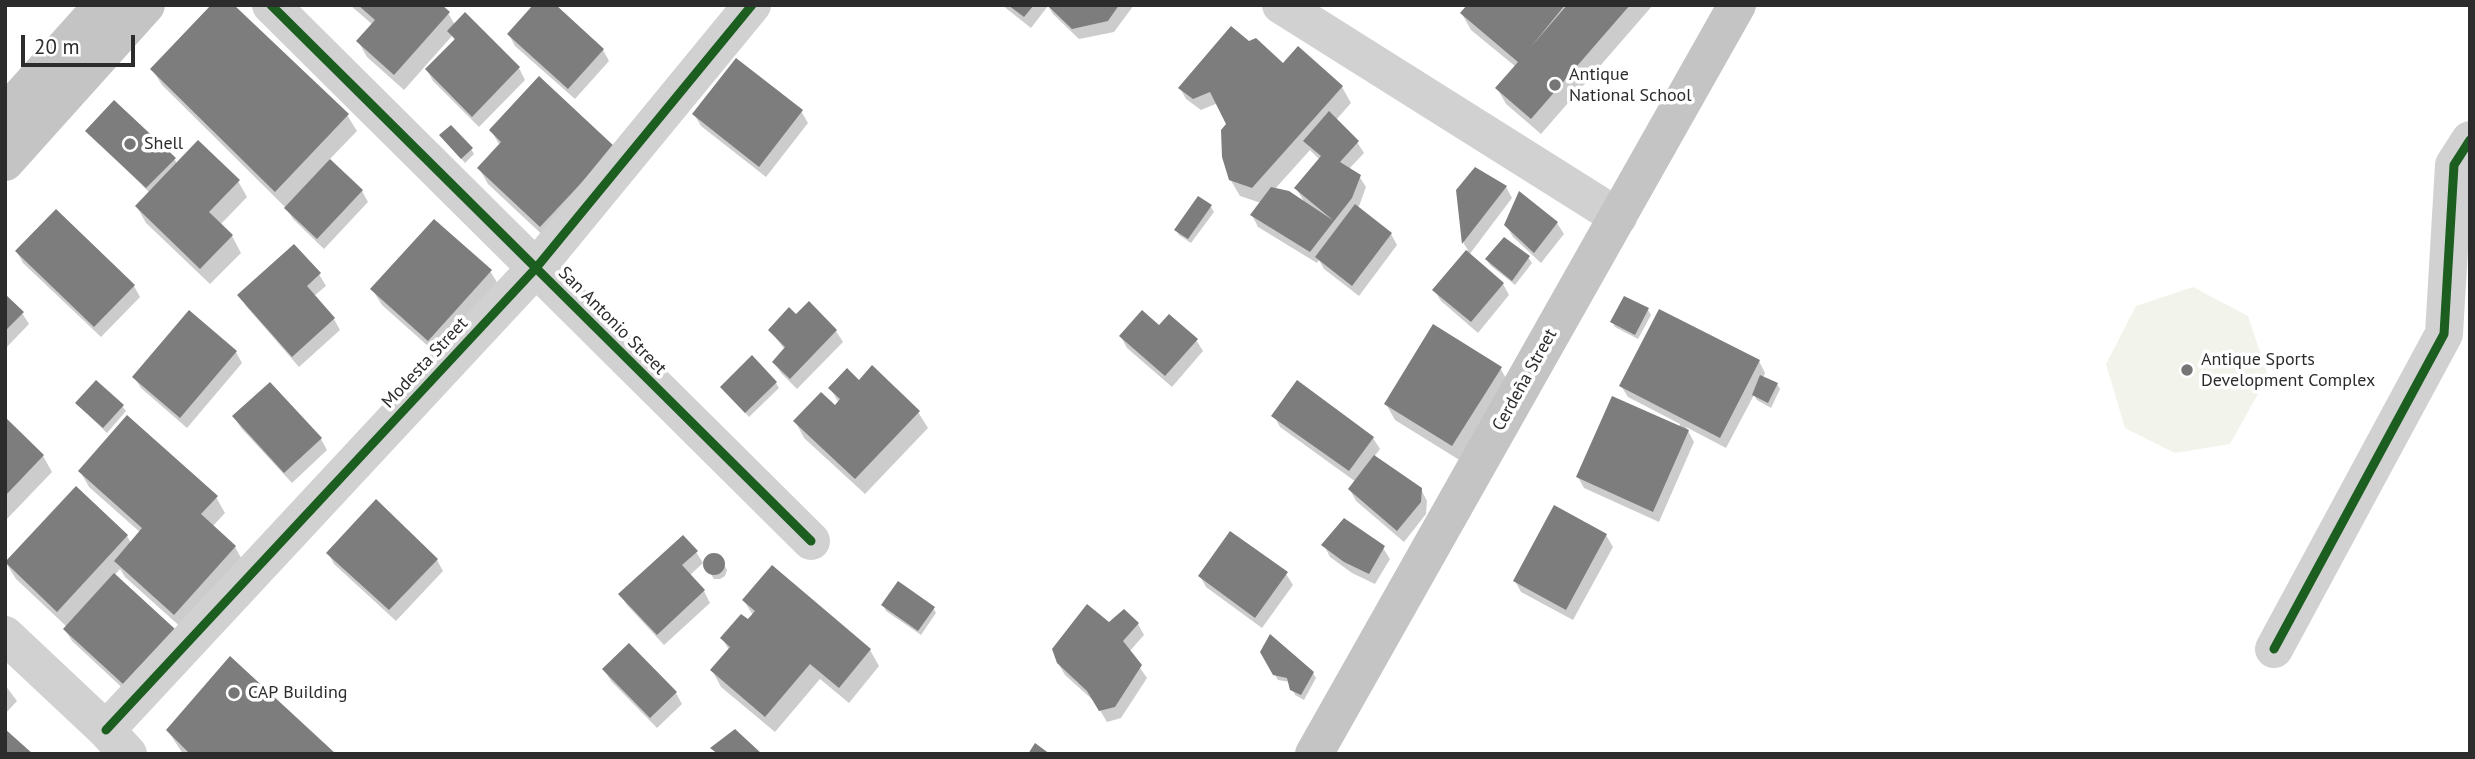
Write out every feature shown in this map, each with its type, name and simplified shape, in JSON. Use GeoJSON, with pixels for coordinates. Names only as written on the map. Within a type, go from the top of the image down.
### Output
{"type":"FeatureCollection","features":[{"type":"Feature","properties":{"kind":"main road"},"geometry":{"type":"LineString","coordinates":[[5,114],[103,5]]}},
{"type":"Feature","properties":{"kind":"main road"},"geometry":{"type":"LineString","coordinates":[[5,162],[146,5]]}},
{"type":"Feature","properties":{"kind":"main road","name":"Cerdeña Street"},"geometry":{"type":"LineString","coordinates":[[1314,754],[1737,5]]}},
{"type":"Feature","properties":{"kind":"street","name":"San Antonio Street"},"geometry":{"type":"LineString","coordinates":[[271,5],[811,541]]}},
{"type":"Feature","properties":{"kind":"street","name":"Modesta Street"},"geometry":{"type":"LineString","coordinates":[[117,742],[536,268],[752,5]]}},
{"type":"Feature","properties":{"kind":"street"},"geometry":{"type":"LineString","coordinates":[[1281,5],[1618,217]]}},
{"type":"Feature","properties":{"kind":"street"},"geometry":{"type":"LineString","coordinates":[[2274,649],[2444,334],[2454,165],[2470,140]]}},
{"type":"Feature","properties":{"kind":"street"},"geometry":{"type":"LineString","coordinates":[[5,635],[117,742]]}},
{"type":"Feature","properties":{"kind":"shaded area","name":"Antique Sports Development Complex"},"geometry":{"type":"Polygon","coordinates":[[[2193,287],[2248,316],[2268,376],[2230,444],[2175,453],[2125,428],[2106,364],[2136,306],[2193,287]]]}},
{"type":"Feature","properties":{"kind":"building"},"geometry":{"type":"Polygon","coordinates":[[[211,5],[234,5],[349,114],[275,192],[150,69],[211,5]]]}},
{"type":"Feature","properties":{"kind":"building"},"geometry":{"type":"Polygon","coordinates":[[[358,5],[442,5],[450,12],[394,75],[356,41],[375,20],[358,5]]]}},
{"type":"Feature","properties":{"kind":"building"},"geometry":{"type":"Polygon","coordinates":[[[533,5],[556,5],[604,49],[568,89],[507,34],[533,5]]]}},
{"type":"Feature","properties":{"kind":"building"},"geometry":{"type":"Polygon","coordinates":[[[1008,5],[1034,5],[1024,17],[1008,5]]]}},
{"type":"Feature","properties":{"kind":"building"},"geometry":{"type":"Polygon","coordinates":[[[1047,5],[1119,5],[1108,21],[1072,29],[1047,5]]]}},
{"type":"Feature","properties":{"kind":"building"},"geometry":{"type":"Polygon","coordinates":[[[1467,5],[1565,5],[1530,48],[1567,5],[1630,5],[1531,119],[1495,88],[1518,62],[1460,13],[1467,5]]]}},
{"type":"Feature","properties":{"kind":"building"},"geometry":{"type":"Polygon","coordinates":[[[465,12],[520,67],[472,117],[425,69],[455,39],[447,31],[465,12]]]}},
{"type":"Feature","properties":{"kind":"building"},"geometry":{"type":"Polygon","coordinates":[[[1231,26],[1249,41],[1256,38],[1283,63],[1298,46],[1343,86],[1252,188],[1229,180],[1222,157],[1221,130],[1226,124],[1210,92],[1193,99],[1178,88],[1231,26]]]}},
{"type":"Feature","properties":{"kind":"building"},"geometry":{"type":"Polygon","coordinates":[[[736,58],[803,110],[759,167],[692,114],[736,58]]]}},
{"type":"Feature","properties":{"kind":"building"},"geometry":{"type":"Polygon","coordinates":[[[539,76],[615,147],[540,227],[477,168],[501,142],[489,130],[539,76]]]}},
{"type":"Feature","properties":{"kind":"building","name":"Shell"},"geometry":{"type":"Polygon","coordinates":[[[114,100],[176,158],[146,188],[85,131],[114,100]]]}},
{"type":"Feature","properties":{"kind":"building"},"geometry":{"type":"Polygon","coordinates":[[[1329,111],[1359,141],[1340,162],[1361,175],[1352,198],[1334,221],[1294,188],[1321,156],[1303,141],[1329,111]]]}},
{"type":"Feature","properties":{"kind":"building"},"geometry":{"type":"Polygon","coordinates":[[[451,125],[473,148],[461,159],[439,135],[451,125]]]}},
{"type":"Feature","properties":{"kind":"building"},"geometry":{"type":"Polygon","coordinates":[[[198,140],[240,180],[209,212],[233,235],[200,269],[135,206],[198,140]]]}},
{"type":"Feature","properties":{"kind":"building"},"geometry":{"type":"Polygon","coordinates":[[[330,159],[363,190],[317,239],[284,208],[330,159]]]}},
{"type":"Feature","properties":{"kind":"building"},"geometry":{"type":"Polygon","coordinates":[[[1475,167],[1507,186],[1462,244],[1456,190],[1475,167]]]}},
{"type":"Feature","properties":{"kind":"building"},"geometry":{"type":"Polygon","coordinates":[[[1271,187],[1289,191],[1334,221],[1310,252],[1250,215],[1271,187]]]}},
{"type":"Feature","properties":{"kind":"building"},"geometry":{"type":"Polygon","coordinates":[[[1519,191],[1558,222],[1534,253],[1504,225],[1519,191]]]}},
{"type":"Feature","properties":{"kind":"building"},"geometry":{"type":"Polygon","coordinates":[[[1198,196],[1212,205],[1188,239],[1174,230],[1198,196]]]}},
{"type":"Feature","properties":{"kind":"building"},"geometry":{"type":"Polygon","coordinates":[[[1355,204],[1392,233],[1352,286],[1315,257],[1355,204]]]}},
{"type":"Feature","properties":{"kind":"building"},"geometry":{"type":"Polygon","coordinates":[[[56,209],[135,285],[94,327],[15,251],[56,209]]]}},
{"type":"Feature","properties":{"kind":"building"},"geometry":{"type":"Polygon","coordinates":[[[434,219],[492,270],[428,341],[370,289],[434,219]]]}},
{"type":"Feature","properties":{"kind":"building"},"geometry":{"type":"Polygon","coordinates":[[[1504,237],[1530,256],[1512,281],[1485,259],[1504,237]]]}},
{"type":"Feature","properties":{"kind":"building"},"geometry":{"type":"Polygon","coordinates":[[[294,244],[321,273],[307,286],[335,318],[292,357],[237,295],[294,244]]]}},
{"type":"Feature","properties":{"kind":"building"},"geometry":{"type":"Polygon","coordinates":[[[1466,250],[1504,283],[1471,322],[1432,290],[1466,250]]]}},
{"type":"Feature","properties":{"kind":"building"},"geometry":{"type":"Polygon","coordinates":[[[5,294],[24,312],[5,331],[5,294]]]}},
{"type":"Feature","properties":{"kind":"building"},"geometry":{"type":"Polygon","coordinates":[[[1624,296],[1649,308],[1635,335],[1610,322],[1624,296]]]}},
{"type":"Feature","properties":{"kind":"building"},"geometry":{"type":"Polygon","coordinates":[[[809,301],[837,330],[790,379],[772,362],[785,347],[768,330],[789,307],[796,314],[809,301]]]}},
{"type":"Feature","properties":{"kind":"building"},"geometry":{"type":"Polygon","coordinates":[[[1659,309],[1760,360],[1720,438],[1619,386],[1659,309]]]}},
{"type":"Feature","properties":{"kind":"building"},"geometry":{"type":"Polygon","coordinates":[[[189,310],[237,351],[180,418],[132,377],[189,310]]]}},
{"type":"Feature","properties":{"kind":"building"},"geometry":{"type":"Polygon","coordinates":[[[1142,310],[1159,325],[1169,314],[1198,339],[1165,376],[1119,336],[1142,310]]]}},
{"type":"Feature","properties":{"kind":"building"},"geometry":{"type":"Polygon","coordinates":[[[1433,324],[1502,367],[1452,446],[1384,404],[1433,324]]]}},
{"type":"Feature","properties":{"kind":"building"},"geometry":{"type":"Polygon","coordinates":[[[752,355],[777,382],[745,413],[720,387],[752,355]]]}},
{"type":"Feature","properties":{"kind":"building"},"geometry":{"type":"Polygon","coordinates":[[[872,365],[920,411],[855,479],[793,421],[821,392],[835,405],[840,399],[828,388],[847,368],[859,380],[872,365]]]}},
{"type":"Feature","properties":{"kind":"building"},"geometry":{"type":"Polygon","coordinates":[[[1760,375],[1778,383],[1768,403],[1752,395],[1760,375]]]}},
{"type":"Feature","properties":{"kind":"building"},"geometry":{"type":"Polygon","coordinates":[[[96,380],[124,405],[103,428],[75,403],[96,380]]]}},
{"type":"Feature","properties":{"kind":"building"},"geometry":{"type":"Polygon","coordinates":[[[1297,380],[1374,437],[1349,471],[1271,416],[1297,380]]]}},
{"type":"Feature","properties":{"kind":"building"},"geometry":{"type":"Polygon","coordinates":[[[270,382],[322,438],[284,473],[232,416],[270,382]]]}},
{"type":"Feature","properties":{"kind":"building"},"geometry":{"type":"Polygon","coordinates":[[[1612,396],[1689,430],[1653,512],[1576,477],[1612,396]]]}},
{"type":"Feature","properties":{"kind":"building"},"geometry":{"type":"Polygon","coordinates":[[[127,415],[218,496],[201,514],[236,546],[174,615],[114,561],[142,528],[78,471],[127,415]]]}},
{"type":"Feature","properties":{"kind":"building"},"geometry":{"type":"Polygon","coordinates":[[[5,417],[44,455],[5,496],[5,417]]]}},
{"type":"Feature","properties":{"kind":"building"},"geometry":{"type":"Polygon","coordinates":[[[1374,455],[1422,488],[1421,502],[1397,531],[1348,489],[1374,455]]]}},
{"type":"Feature","properties":{"kind":"building"},"geometry":{"type":"Polygon","coordinates":[[[76,486],[128,535],[57,612],[5,562],[76,486]]]}},
{"type":"Feature","properties":{"kind":"building"},"geometry":{"type":"Polygon","coordinates":[[[376,499],[438,559],[389,610],[326,553],[376,499]]]}},
{"type":"Feature","properties":{"kind":"building"},"geometry":{"type":"Polygon","coordinates":[[[1554,505],[1607,534],[1566,610],[1513,581],[1554,505]]]}},
{"type":"Feature","properties":{"kind":"building"},"geometry":{"type":"Polygon","coordinates":[[[1344,518],[1385,546],[1369,574],[1344,562],[1321,545],[1344,518]]]}},
{"type":"Feature","properties":{"kind":"building"},"geometry":{"type":"Polygon","coordinates":[[[1230,531],[1288,572],[1255,618],[1198,576],[1230,531]]]}},
{"type":"Feature","properties":{"kind":"building"},"geometry":{"type":"Polygon","coordinates":[[[683,535],[698,551],[682,565],[705,590],[657,635],[618,594],[683,535]]]}},
{"type":"Feature","properties":{"kind":"building"},"geometry":{"type":"Polygon","coordinates":[[[714,553],[722,556],[725,564],[722,572],[714,575],[706,572],[703,564],[706,556],[714,553]]]}},
{"type":"Feature","properties":{"kind":"building"},"geometry":{"type":"Polygon","coordinates":[[[772,565],[871,649],[839,688],[810,664],[765,717],[710,670],[730,647],[720,638],[741,614],[748,619],[755,611],[742,600],[772,565]]]}},
{"type":"Feature","properties":{"kind":"building"},"geometry":{"type":"Polygon","coordinates":[[[114,573],[175,629],[123,684],[63,629],[114,573]]]}},
{"type":"Feature","properties":{"kind":"building"},"geometry":{"type":"Polygon","coordinates":[[[898,581],[935,607],[918,631],[881,605],[898,581]]]}},
{"type":"Feature","properties":{"kind":"building"},"geometry":{"type":"Polygon","coordinates":[[[1087,604],[1109,622],[1124,609],[1139,623],[1123,641],[1142,665],[1115,707],[1099,711],[1087,691],[1057,663],[1052,649],[1087,604]]]}},
{"type":"Feature","properties":{"kind":"building"},"geometry":{"type":"Polygon","coordinates":[[[1270,634],[1314,672],[1301,695],[1290,690],[1287,678],[1273,675],[1260,652],[1270,634]]]}},
{"type":"Feature","properties":{"kind":"building"},"geometry":{"type":"Polygon","coordinates":[[[629,643],[677,692],[650,718],[602,669],[629,643]]]}},
{"type":"Feature","properties":{"kind":"building","name":"CAP Building"},"geometry":{"type":"Polygon","coordinates":[[[230,656],[336,754],[190,754],[166,730],[230,656]]]}},
{"type":"Feature","properties":{"kind":"building"},"geometry":{"type":"Polygon","coordinates":[[[5,729],[33,754],[5,754],[5,729]]]}},
{"type":"Feature","properties":{"kind":"building"},"geometry":{"type":"Polygon","coordinates":[[[735,729],[762,754],[718,754],[710,748],[735,729]]]}},
{"type":"Feature","properties":{"kind":"building"},"geometry":{"type":"Polygon","coordinates":[[[1035,743],[1050,754],[1028,754],[1035,743]]]}},
{"type":"Feature","properties":{"kind":"cycle path"},"geometry":{"type":"LineString","coordinates":[[271,5],[811,541]]}},
{"type":"Feature","properties":{"kind":"cycle path"},"geometry":{"type":"LineString","coordinates":[[106,730],[536,268],[752,5]]}},
{"type":"Feature","properties":{"kind":"cycle path"},"geometry":{"type":"LineString","coordinates":[[2274,649],[2444,334],[2454,165],[2470,140]]}},
{"type":"Feature","properties":{"kind":"place","name":"Antique National School"},"geometry":{"type":"Point","coordinates":[1555,85]}},
{"type":"Feature","properties":{"kind":"place","name":"Shell"},"geometry":{"type":"Point","coordinates":[130,144]}},
{"type":"Feature","properties":{"kind":"place","name":"Antique Sports Development Complex"},"geometry":{"type":"Point","coordinates":[2187,370]}},
{"type":"Feature","properties":{"kind":"place","name":"CAP Building"},"geometry":{"type":"Point","coordinates":[234,693]}}]}
